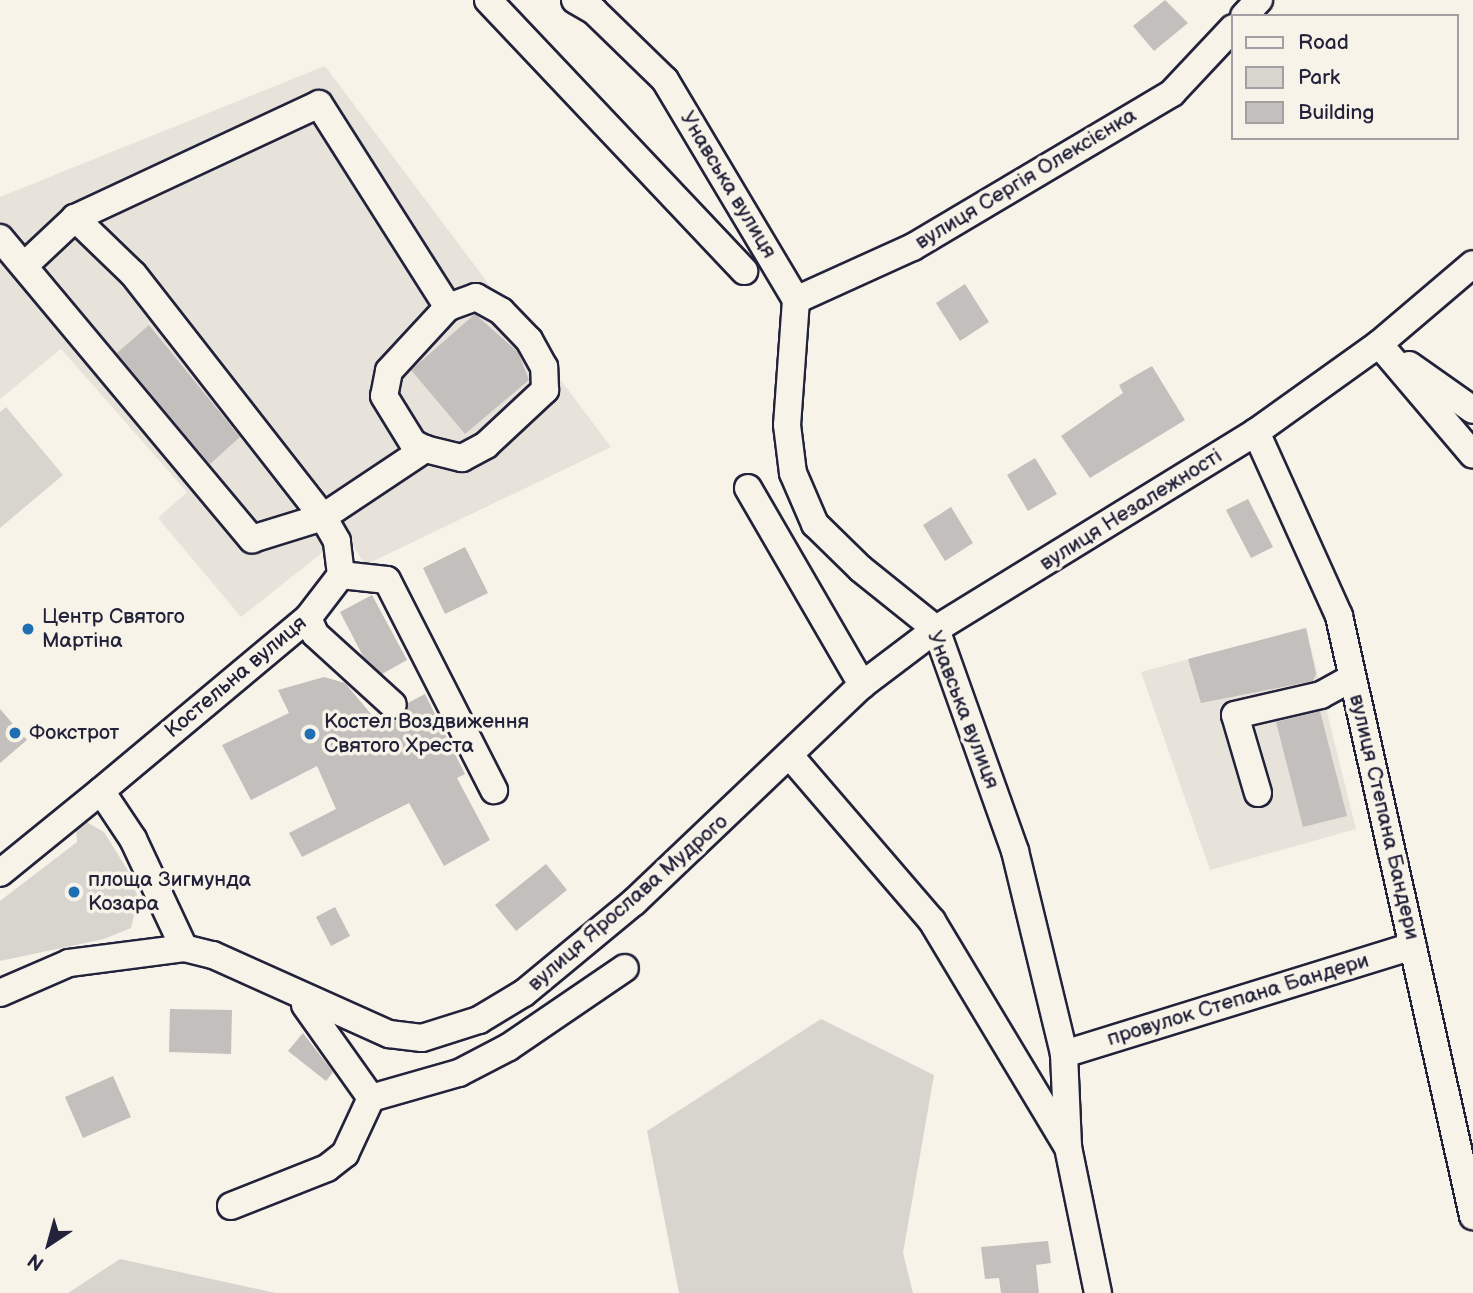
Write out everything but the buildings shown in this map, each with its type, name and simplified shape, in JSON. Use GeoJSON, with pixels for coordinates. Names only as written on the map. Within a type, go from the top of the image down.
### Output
{"type":"FeatureCollection","features":[{"type":"Feature","properties":{"kind":"street","name":"Унавська вулиця"},"geometry":{"type":"LineString","coordinates":[[488,0],[744,271]]}},
{"type":"Feature","properties":{"kind":"street"},"geometry":{"type":"LineString","coordinates":[[1246,14],[1259,0]]}},
{"type":"Feature","properties":{"kind":"street","name":"Унавська вулиця"},"geometry":{"type":"LineString","coordinates":[[591,4],[665,80],[796,300],[787,425],[793,473],[815,524],[861,569],[936,629],[1015,851],[1064,1054],[1068,1147],[1098,1293]]}},
{"type":"Feature","properties":{"kind":"street","name":"вулиця Сергія Олексієнка"},"geometry":{"type":"LineString","coordinates":[[796,300],[912,247],[1172,93],[1232,29]]}},
{"type":"Feature","properties":{"kind":"street"},"geometry":{"type":"LineString","coordinates":[[25,265],[75,218],[319,104],[448,307]]}},
{"type":"Feature","properties":{"kind":"street"},"geometry":{"type":"LineString","coordinates":[[75,218],[133,274],[323,517],[337,541],[341,575],[387,580],[494,790]]}},
{"type":"Feature","properties":{"kind":"street"},"geometry":{"type":"LineString","coordinates":[[0,238],[253,539],[323,517],[425,449]]}},
{"type":"Feature","properties":{"kind":"street","name":"вулиця Незалежності"},"geometry":{"type":"LineString","coordinates":[[791,757],[862,685],[936,629],[1256,432],[1379,344],[1473,264]]}},
{"type":"Feature","properties":{"kind":"street"},"geometry":{"type":"LineString","coordinates":[[476,296],[501,311],[544,367],[545,390],[510,428],[462,458],[425,449],[414,443],[384,396],[389,371],[448,307],[476,296]]}},
{"type":"Feature","properties":{"kind":"street"},"geometry":{"type":"LineString","coordinates":[[1379,344],[1473,410]]}},
{"type":"Feature","properties":{"kind":"street"},"geometry":{"type":"LineString","coordinates":[[1379,344],[1473,455]]}},
{"type":"Feature","properties":{"kind":"street","name":"вулиця Степана Бандери"},"geometry":{"type":"LineString","coordinates":[[1256,432],[1339,616],[1473,1216]]}},
{"type":"Feature","properties":{"kind":"street"},"geometry":{"type":"LineString","coordinates":[[748,488],[862,685]]}},
{"type":"Feature","properties":{"kind":"street","name":"Костельна вулиця"},"geometry":{"type":"LineString","coordinates":[[101,792],[308,618],[341,575]]}},
{"type":"Feature","properties":{"kind":"street"},"geometry":{"type":"LineString","coordinates":[[308,618],[315,634],[393,705]]}},
{"type":"Feature","properties":{"kind":"street"},"geometry":{"type":"LineString","coordinates":[[1258,793],[1235,715],[1321,695],[1352,678]]}},
{"type":"Feature","properties":{"kind":"street","name":"Унавська вулиця"},"geometry":{"type":"LineString","coordinates":[[791,757],[932,921],[1068,1147]]}},
{"type":"Feature","properties":{"kind":"street","name":"вулиця Ярослава Мудрого"},"geometry":{"type":"LineString","coordinates":[[0,993],[69,963],[184,948],[213,955],[389,1034],[422,1038],[479,1020],[571,956],[791,757]]}},
{"type":"Feature","properties":{"kind":"street"},"geometry":{"type":"LineString","coordinates":[[0,873],[101,792],[133,839],[184,948]]}},
{"type":"Feature","properties":{"kind":"street","name":"провулок Степана Бандери"},"geometry":{"type":"LineString","coordinates":[[1064,1054],[1413,946]]}},
{"type":"Feature","properties":{"kind":"street","name":"вулиця Ярослава Мудрого"},"geometry":{"type":"LineString","coordinates":[[295,993],[337,1044],[371,1098],[469,1068],[625,968]]}},
{"type":"Feature","properties":{"kind":"street"},"geometry":{"type":"LineString","coordinates":[[231,1206],[327,1168],[345,1154],[371,1098]]}},
{"type":"Feature","properties":{"kind":"shaded area"},"geometry":{"type":"Polygon","coordinates":[[[325,66],[611,447],[365,565],[348,537],[337,541],[241,617],[158,518],[187,492],[61,349],[0,399],[0,197],[325,66]]]}},
{"type":"Feature","properties":{"kind":"shaded area"},"geometry":{"type":"Polygon","coordinates":[[[1306,628],[1356,829],[1210,870],[1141,672],[1306,628]]]}},
{"type":"Feature","properties":{"kind":"green space"},"geometry":{"type":"Polygon","coordinates":[[[6,407],[63,475],[0,528],[0,412],[6,407]]]}},
{"type":"Feature","properties":{"kind":"green space","name":"площа Зигмунда Козара"},"geometry":{"type":"Polygon","coordinates":[[[85,821],[104,832],[130,874],[138,898],[131,928],[104,939],[0,961],[0,901],[77,842],[76,827],[85,821]]]}},
{"type":"Feature","properties":{"kind":"green space"},"geometry":{"type":"Polygon","coordinates":[[[821,1019],[934,1075],[903,1253],[913,1293],[679,1293],[647,1131],[821,1019]]]}},
{"type":"Feature","properties":{"kind":"green space"},"geometry":{"type":"Polygon","coordinates":[[[120,1259],[276,1293],[68,1293],[120,1259]]]}},
{"type":"Feature","properties":{"kind":"place","name":"Центр Святого Мартіна"},"geometry":{"type":"Point","coordinates":[28,629]}},
{"type":"Feature","properties":{"kind":"place","name":"Фокстрот"},"geometry":{"type":"Point","coordinates":[15,733]}},
{"type":"Feature","properties":{"kind":"place","name":"Костел Воздвиження Святого Хреста"},"geometry":{"type":"Point","coordinates":[310,734]}},
{"type":"Feature","properties":{"kind":"place","name":"площа Зигмунда Козара"},"geometry":{"type":"Point","coordinates":[74,892]}}]}
